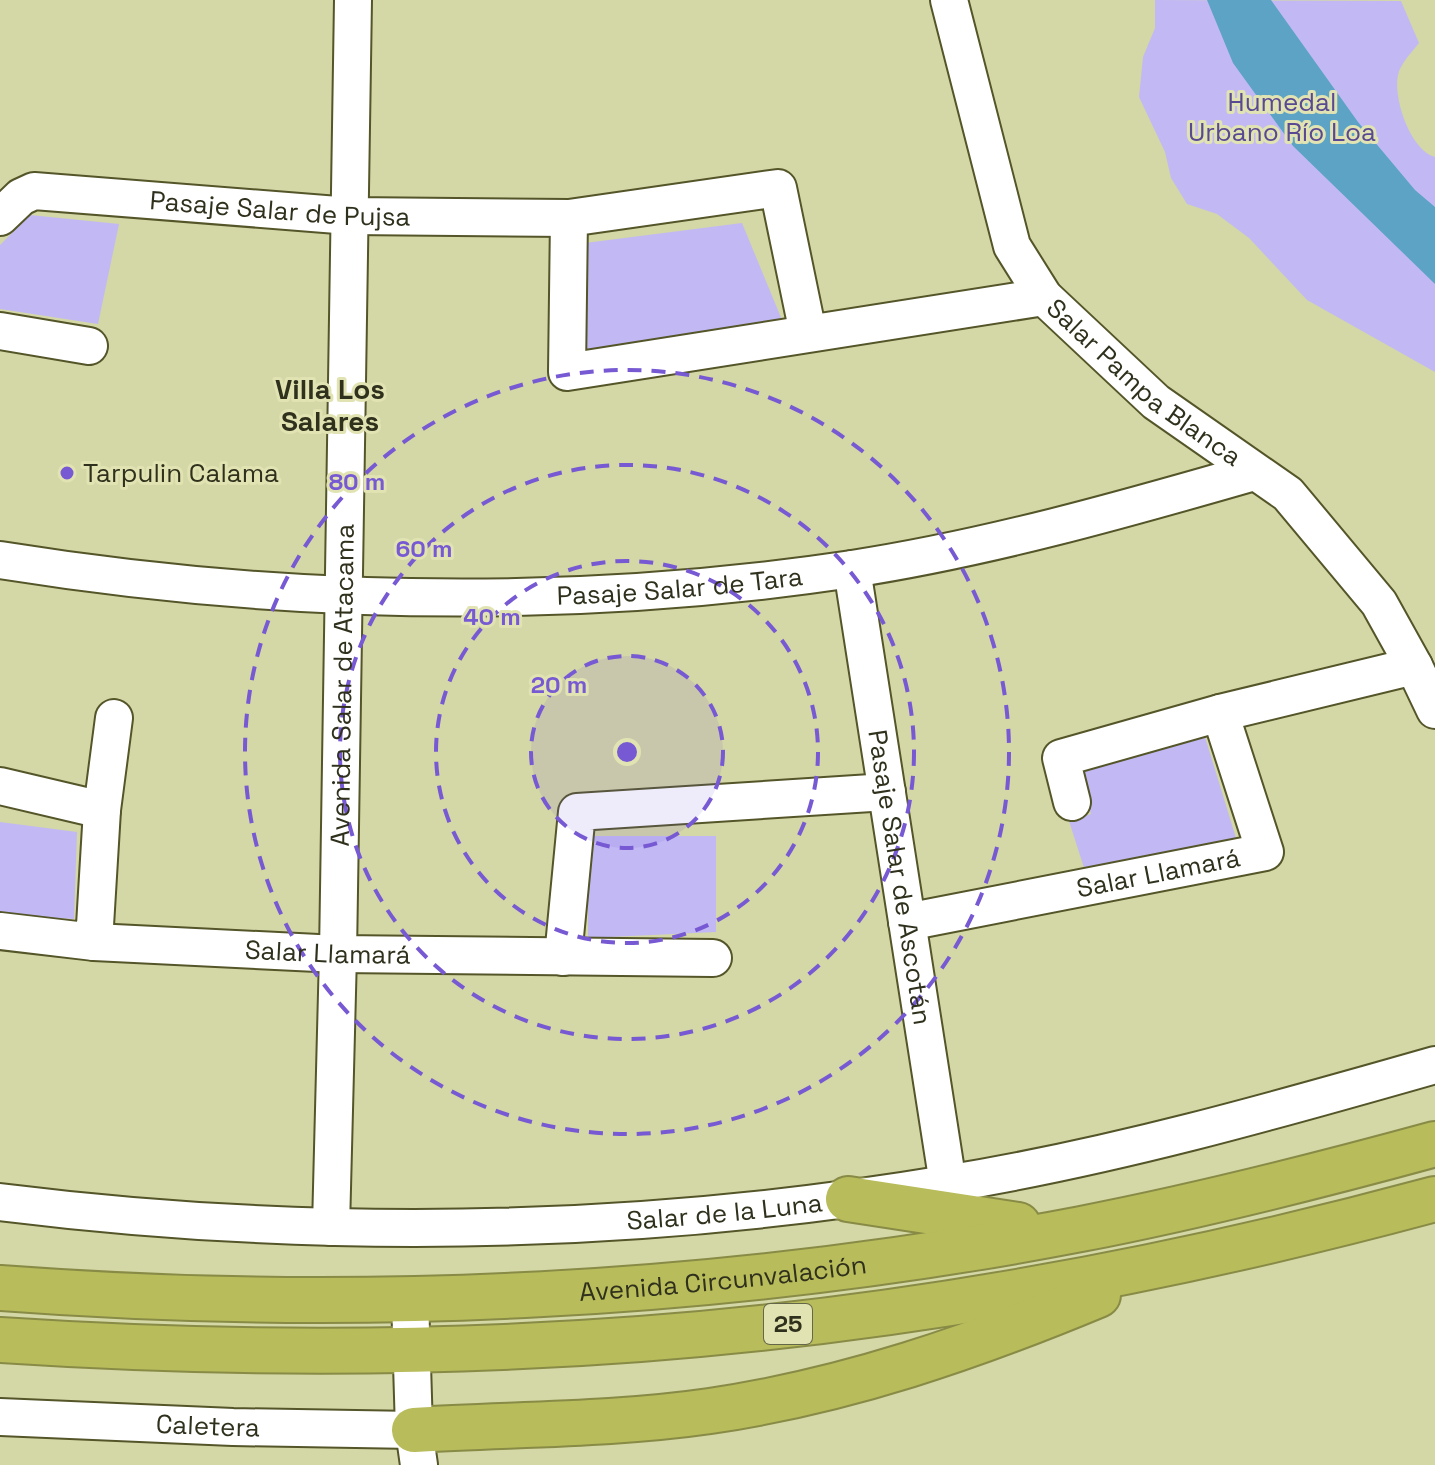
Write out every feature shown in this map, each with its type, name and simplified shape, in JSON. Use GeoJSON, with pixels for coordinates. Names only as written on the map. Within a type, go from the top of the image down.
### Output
{"type":"FeatureCollection","features":[{"type":"Feature","properties":{"kind":"highway","name":"Avenida Circunvalación"},"geometry":{"type":"LineString","coordinates":[[0,1288],[196,1298],[410,1298],[540,1294],[729,1279],[860,1263],[1081,1229],[1237,1195],[1435,1144]]}},
{"type":"Feature","properties":{"kind":"highway"},"geometry":{"type":"LineString","coordinates":[[848,1199],[996,1223],[1081,1229]]}},
{"type":"Feature","properties":{"kind":"highway","name":"Avenida Circunvalación"},"geometry":{"type":"LineString","coordinates":[[0,1340],[148,1347],[412,1350],[613,1341],[756,1328],[958,1300],[1162,1265],[1261,1244],[1435,1199]]}},
{"type":"Feature","properties":{"kind":"highway"},"geometry":{"type":"LineString","coordinates":[[417,1447],[766,1402],[835,1387],[969,1346],[1098,1295],[1162,1265]]}},
{"type":"Feature","properties":{"kind":"street","name":"Avenida Salar de Atacama"},"geometry":{"type":"LineString","coordinates":[[331,1227],[353,0]]}},
{"type":"Feature","properties":{"kind":"street","name":"Salar Pampa Blanca"},"geometry":{"type":"LineString","coordinates":[[949,0],[1012,246],[1044,297],[1156,402],[1288,494],[1379,603],[1435,710]]}},
{"type":"Feature","properties":{"kind":"street","name":"Pasaje Salar de Pujsa"},"geometry":{"type":"LineString","coordinates":[[0,217],[21,197],[34,191],[55,190],[350,216],[569,218],[778,188],[808,333]]}},
{"type":"Feature","properties":{"kind":"street"},"geometry":{"type":"LineString","coordinates":[[569,218],[567,372],[1044,297]]}},
{"type":"Feature","properties":{"kind":"street"},"geometry":{"type":"LineString","coordinates":[[0,331],[89,346]]}},
{"type":"Feature","properties":{"kind":"street","name":"Pasaje Salar de Tara"},"geometry":{"type":"LineString","coordinates":[[0,560],[154,581],[343,597],[629,591],[852,569],[1069,523],[1254,472]]}},
{"type":"Feature","properties":{"kind":"street","name":"Pasaje Salar de Ascotán"},"geometry":{"type":"LineString","coordinates":[[852,569],[948,1184]]}},
{"type":"Feature","properties":{"kind":"street"},"geometry":{"type":"LineString","coordinates":[[1072,802],[1061,758],[1220,713],[1414,666]]}},
{"type":"Feature","properties":{"kind":"street","name":"Salar Llamará"},"geometry":{"type":"LineString","coordinates":[[907,922],[1265,852],[1220,713]]}},
{"type":"Feature","properties":{"kind":"street"},"geometry":{"type":"LineString","coordinates":[[94,942],[102,810],[114,718]]}},
{"type":"Feature","properties":{"kind":"street"},"geometry":{"type":"LineString","coordinates":[[0,786],[102,810]]}},
{"type":"Feature","properties":{"kind":"street"},"geometry":{"type":"LineString","coordinates":[[563,957],[577,812],[887,792]]}},
{"type":"Feature","properties":{"kind":"street","name":"Salar Llamará"},"geometry":{"type":"LineString","coordinates":[[0,931],[94,942],[338,954],[713,958]]}},
{"type":"Feature","properties":{"kind":"street","name":"Salar de la Luna"},"geometry":{"type":"LineString","coordinates":[[0,1202],[111,1216],[331,1227],[457,1228],[611,1222],[848,1199],[948,1184],[1176,1137],[1435,1065]]}},
{"type":"Feature","properties":{"kind":"street"},"geometry":{"type":"LineString","coordinates":[[410,1298],[417,1447]]}},
{"type":"Feature","properties":{"kind":"street","name":"Caletera"},"geometry":{"type":"LineString","coordinates":[[0,1417],[233,1427],[417,1447]]}},
{"type":"Feature","properties":{"kind":"green space","name":"Humedal Urbano Río Loa"},"geometry":{"type":"Polygon","coordinates":[[[1155,0],[1401,1],[1419,43],[1399,71],[1398,97],[1411,134],[1426,152],[1435,157],[1435,372],[1307,300],[1249,238],[1217,214],[1187,204],[1171,178],[1165,152],[1139,97],[1143,57],[1155,28],[1155,0]]]}},
{"type":"Feature","properties":{"kind":"green space"},"geometry":{"type":"Polygon","coordinates":[[[30,215],[119,224],[98,324],[0,309],[0,245],[30,215]]]}},
{"type":"Feature","properties":{"kind":"green space"},"geometry":{"type":"Polygon","coordinates":[[[742,223],[782,320],[583,352],[585,243],[742,223]]]}},
{"type":"Feature","properties":{"kind":"green space"},"geometry":{"type":"Polygon","coordinates":[[[1205,737],[1236,838],[1086,874],[1069,821],[1091,814],[1079,768],[1205,737]]]}},
{"type":"Feature","properties":{"kind":"green space"},"geometry":{"type":"Polygon","coordinates":[[[0,822],[77,832],[74,919],[0,915],[0,822]]]}},
{"type":"Feature","properties":{"kind":"green space"},"geometry":{"type":"Polygon","coordinates":[[[588,836],[716,836],[716,932],[588,938],[588,836]]]}},
{"type":"Feature","properties":{"kind":"water"},"geometry":{"type":"Polygon","coordinates":[[[1207,0],[1271,0],[1358,122],[1415,190],[1435,207],[1435,284],[1293,146],[1233,63],[1207,0]]]}},
{"type":"Feature","properties":{"kind":"place","name":"Tarpulin Calama"},"geometry":{"type":"Point","coordinates":[67,473]}},
{"type":"Feature","properties":{"kind":"district","name":"Villa Los Salares"},"geometry":{"type":"Point","coordinates":[330,405]}}]}
